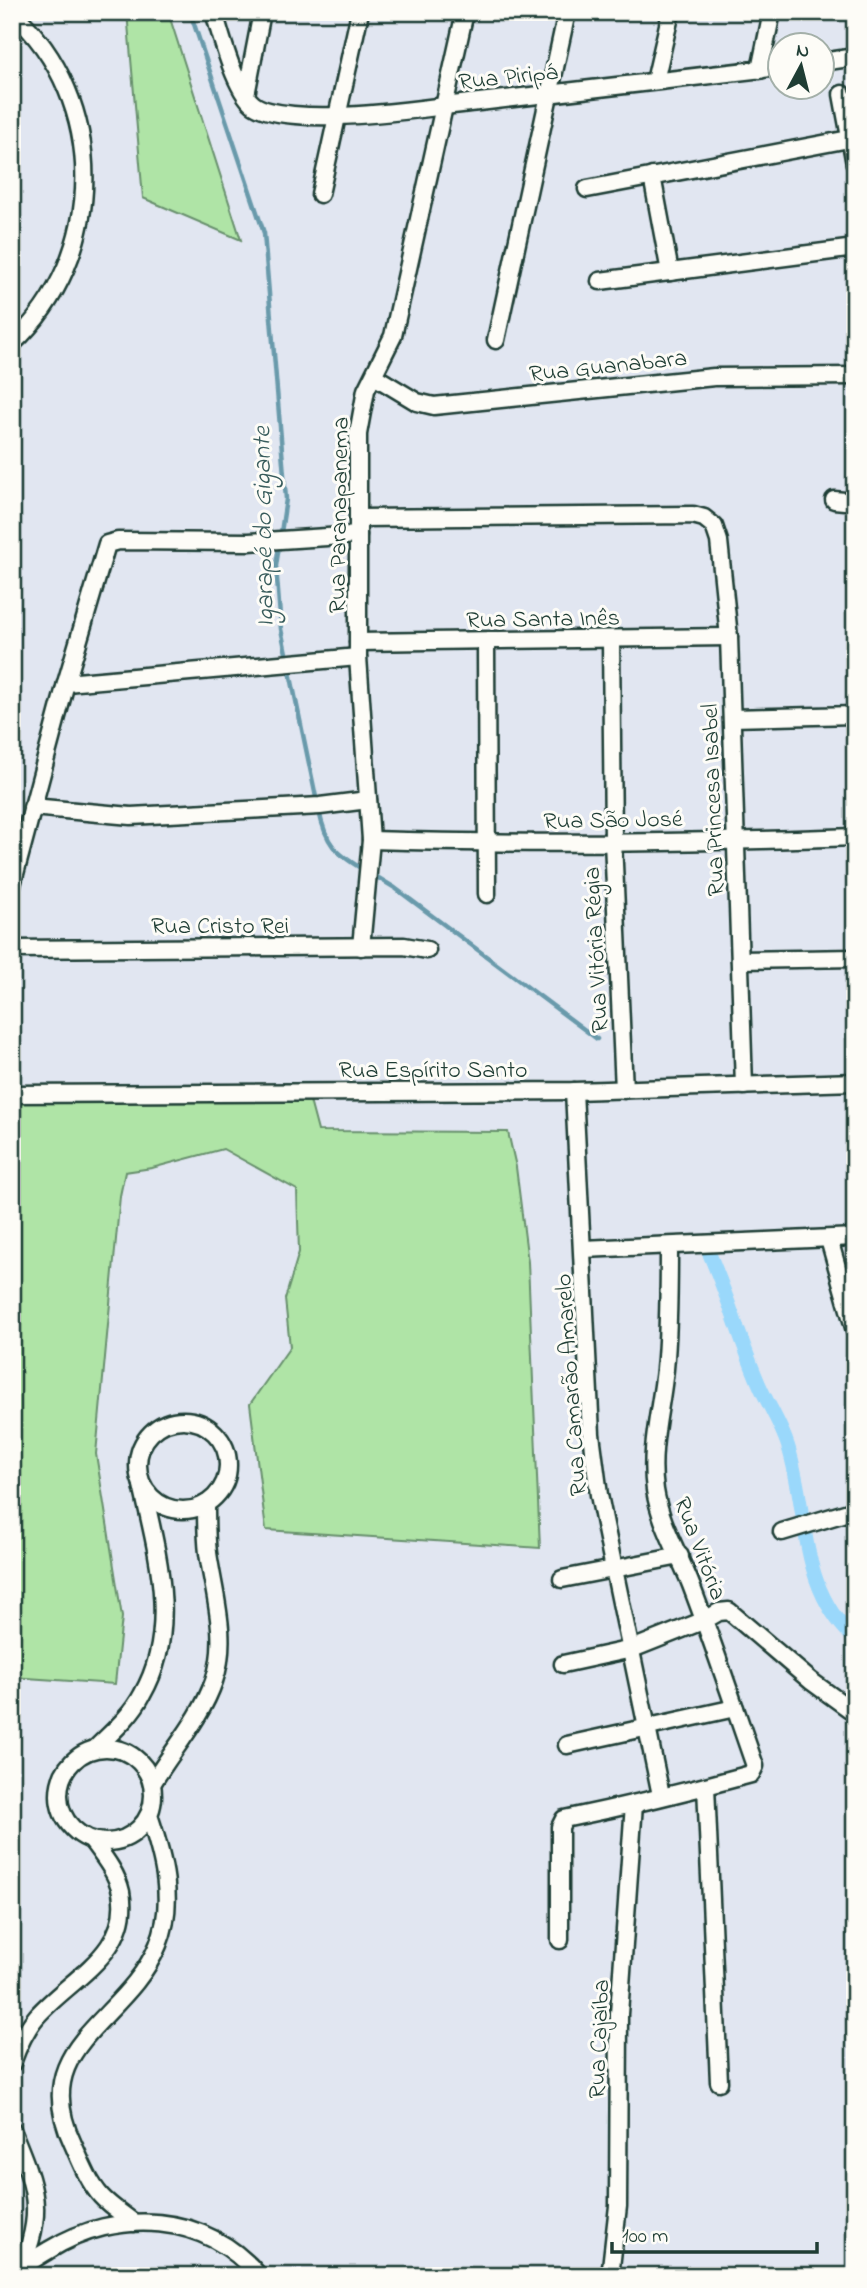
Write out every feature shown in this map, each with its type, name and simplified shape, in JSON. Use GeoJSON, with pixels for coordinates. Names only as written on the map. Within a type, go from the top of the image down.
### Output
{"type":"FeatureCollection","features":[{"type":"Feature","properties":{"kind":"street"},"geometry":{"type":"LineString","coordinates":[[12,12],[48,53],[69,93],[81,135],[86,178],[82,221],[69,263],[37,319],[12,344]]}},
{"type":"Feature","properties":{"kind":"street"},"geometry":{"type":"LineString","coordinates":[[214,12],[224,48],[246,95]]}},
{"type":"Feature","properties":{"kind":"street"},"geometry":{"type":"LineString","coordinates":[[246,95],[262,12]]}},
{"type":"Feature","properties":{"kind":"street"},"geometry":{"type":"LineString","coordinates":[[320,194],[360,12]]}},
{"type":"Feature","properties":{"kind":"street","name":"Rua Paranapanema"},"geometry":{"type":"LineString","coordinates":[[361,947],[372,840],[358,649],[358,434],[366,390],[393,336],[465,12]]}},
{"type":"Feature","properties":{"kind":"street"},"geometry":{"type":"LineString","coordinates":[[496,340],[567,12]]}},
{"type":"Feature","properties":{"kind":"street"},"geometry":{"type":"LineString","coordinates":[[655,81],[671,12]]}},
{"type":"Feature","properties":{"kind":"street"},"geometry":{"type":"LineString","coordinates":[[760,70],[772,12]]}},
{"type":"Feature","properties":{"kind":"street"},"geometry":{"type":"LineString","coordinates":[[836,60],[855,57]]}},
{"type":"Feature","properties":{"kind":"street","name":"Rua Piripá"},"geometry":{"type":"LineString","coordinates":[[246,95],[262,109],[337,116],[766,69]]}},
{"type":"Feature","properties":{"kind":"street"},"geometry":{"type":"LineString","coordinates":[[842,94],[855,164]]}},
{"type":"Feature","properties":{"kind":"street"},"geometry":{"type":"LineString","coordinates":[[587,189],[849,139]]}},
{"type":"Feature","properties":{"kind":"street"},"geometry":{"type":"LineString","coordinates":[[652,176],[670,272]]}},
{"type":"Feature","properties":{"kind":"street"},"geometry":{"type":"LineString","coordinates":[[600,281],[855,248]]}},
{"type":"Feature","properties":{"kind":"street","name":"Rua Guanabara"},"geometry":{"type":"LineString","coordinates":[[374,376],[417,402],[433,406],[714,377],[855,376]]}},
{"type":"Feature","properties":{"kind":"street"},"geometry":{"type":"LineString","coordinates":[[834,500],[855,502]]}},
{"type":"Feature","properties":{"kind":"street","name":"Rua Princesa Isabel"},"geometry":{"type":"LineString","coordinates":[[359,518],[693,515],[714,526],[719,541],[729,637],[744,1086]]}},
{"type":"Feature","properties":{"kind":"street"},"geometry":{"type":"LineString","coordinates":[[12,885],[66,683],[107,544],[118,541],[267,542],[358,535]]}},
{"type":"Feature","properties":{"kind":"street","name":"Rua Santa Inês"},"geometry":{"type":"LineString","coordinates":[[66,683],[289,662],[358,649],[486,642],[729,637]]}},
{"type":"Feature","properties":{"kind":"street","name":"Rua Vitória Régia"},"geometry":{"type":"LineString","coordinates":[[611,640],[613,841],[624,1090]]}},
{"type":"Feature","properties":{"kind":"street"},"geometry":{"type":"LineString","coordinates":[[486,642],[487,894]]}},
{"type":"Feature","properties":{"kind":"street"},"geometry":{"type":"LineString","coordinates":[[732,718],[855,715]]}},
{"type":"Feature","properties":{"kind":"street"},"geometry":{"type":"LineString","coordinates":[[32,807],[131,816],[320,806],[368,800]]}},
{"type":"Feature","properties":{"kind":"street","name":"Rua São José"},"geometry":{"type":"LineString","coordinates":[[372,840],[488,844],[855,837]]}},
{"type":"Feature","properties":{"kind":"street","name":"Rua Cristo Rei"},"geometry":{"type":"LineString","coordinates":[[12,949],[404,946],[427,950]]}},
{"type":"Feature","properties":{"kind":"street"},"geometry":{"type":"LineString","coordinates":[[740,960],[855,958]]}},
{"type":"Feature","properties":{"kind":"street","name":"Rua Espírito Santo"},"geometry":{"type":"LineString","coordinates":[[12,1094],[574,1091],[855,1082]]}},
{"type":"Feature","properties":{"kind":"street","name":"Rua Camarão Amarelo"},"geometry":{"type":"LineString","coordinates":[[574,1091],[591,1434],[599,1495],[661,1796]]}},
{"type":"Feature","properties":{"kind":"street"},"geometry":{"type":"LineString","coordinates":[[583,1249],[855,1237]]}},
{"type":"Feature","properties":{"kind":"street"},"geometry":{"type":"LineString","coordinates":[[829,1239],[855,1331]]}},
{"type":"Feature","properties":{"kind":"street","name":"Rua Vitória"},"geometry":{"type":"LineString","coordinates":[[669,1246],[665,1372],[654,1440],[656,1493],[662,1517],[705,1620],[755,1766],[751,1774],[706,1786]]}},
{"type":"Feature","properties":{"kind":"street"},"geometry":{"type":"LineString","coordinates":[[96,1748],[142,1696],[158,1661],[163,1614],[160,1569],[138,1471],[138,1456],[148,1437],[164,1423],[191,1421],[208,1427],[219,1437],[229,1466],[226,1481],[218,1494],[206,1504],[176,1510],[162,1505],[150,1496],[142,1485]]}},
{"type":"Feature","properties":{"kind":"street"},"geometry":{"type":"LineString","coordinates":[[152,1784],[205,1703],[215,1679],[221,1649],[209,1554],[206,1504]]}},
{"type":"Feature","properties":{"kind":"street"},"geometry":{"type":"LineString","coordinates":[[782,1532],[853,1516]]}},
{"type":"Feature","properties":{"kind":"street"},"geometry":{"type":"LineString","coordinates":[[562,1579],[680,1556]]}},
{"type":"Feature","properties":{"kind":"street"},"geometry":{"type":"LineString","coordinates":[[563,1664],[632,1649],[724,1610],[733,1613],[811,1681],[855,1713]]}},
{"type":"Feature","properties":{"kind":"street"},"geometry":{"type":"LineString","coordinates":[[567,1745],[735,1708]]}},
{"type":"Feature","properties":{"kind":"street"},"geometry":{"type":"LineString","coordinates":[[110,1747],[135,1757],[146,1770],[152,1784],[153,1799],[149,1815],[142,1826],[123,1840],[106,1842],[79,1835],[69,1826],[58,1800],[58,1786],[71,1762],[82,1753],[96,1748],[110,1747]]}},
{"type":"Feature","properties":{"kind":"street"},"geometry":{"type":"LineString","coordinates":[[560,1940],[560,1827],[564,1819],[706,1786],[719,2082]]}},
{"type":"Feature","properties":{"kind":"street","name":"Rua Cajaíba"},"geometry":{"type":"LineString","coordinates":[[610,2276],[618,2206],[619,2014],[634,1804]]}},
{"type":"Feature","properties":{"kind":"street"},"geometry":{"type":"LineString","coordinates":[[134,2223],[101,2196],[88,2177],[68,2134],[59,2105],[68,2059],[88,2034],[125,1997],[146,1968],[159,1943],[167,1909],[166,1882],[149,1815]]}},
{"type":"Feature","properties":{"kind":"street"},"geometry":{"type":"LineString","coordinates":[[12,2063],[19,2043],[37,2017],[101,1956],[115,1940],[120,1928],[121,1892],[111,1868],[92,1840]]}},
{"type":"Feature","properties":{"kind":"street"},"geometry":{"type":"LineString","coordinates":[[12,2130],[31,2175],[36,2202],[34,2232],[16,2273]]}},
{"type":"Feature","properties":{"kind":"street"},"geometry":{"type":"LineString","coordinates":[[16,2273],[67,2239],[92,2229],[156,2223],[206,2234],[228,2245],[259,2276]]}},
{"type":"Feature","properties":{"kind":"green space"},"geometry":{"type":"Polygon","coordinates":[[[127,12],[168,12],[241,240],[143,198],[127,12]]]}},
{"type":"Feature","properties":{"kind":"green space"},"geometry":{"type":"Polygon","coordinates":[[[12,1099],[310,1101],[318,1131],[508,1132],[516,1167],[528,1262],[540,1548],[266,1530],[250,1404],[290,1347],[285,1299],[299,1252],[297,1190],[223,1149],[152,1168],[125,1172],[120,1196],[96,1454],[122,1617],[115,1684],[12,1677],[12,1099]]]}},
{"type":"Feature","properties":{"kind":"waterway","name":"Igarapé do Gigante"},"geometry":{"type":"LineString","coordinates":[[190,12],[264,233],[286,499],[276,566],[281,629],[287,658]]}},
{"type":"Feature","properties":{"kind":"waterway","name":"Igarapé do Gigante"},"geometry":{"type":"LineString","coordinates":[[289,667],[317,802]]}},
{"type":"Feature","properties":{"kind":"waterway","name":"Igarapé do Gigante"},"geometry":{"type":"LineString","coordinates":[[319,811],[325,832],[333,846],[364,870]]}},
{"type":"Feature","properties":{"kind":"waterway","name":"Igarapé do Gigante"},"geometry":{"type":"LineString","coordinates":[[372,874],[395,888],[597,1039]]}},
{"type":"Feature","properties":{"kind":"waterway"},"geometry":{"type":"LineString","coordinates":[[705,1244],[752,1367],[788,1446],[814,1573],[836,1618],[855,1639]]}}]}
